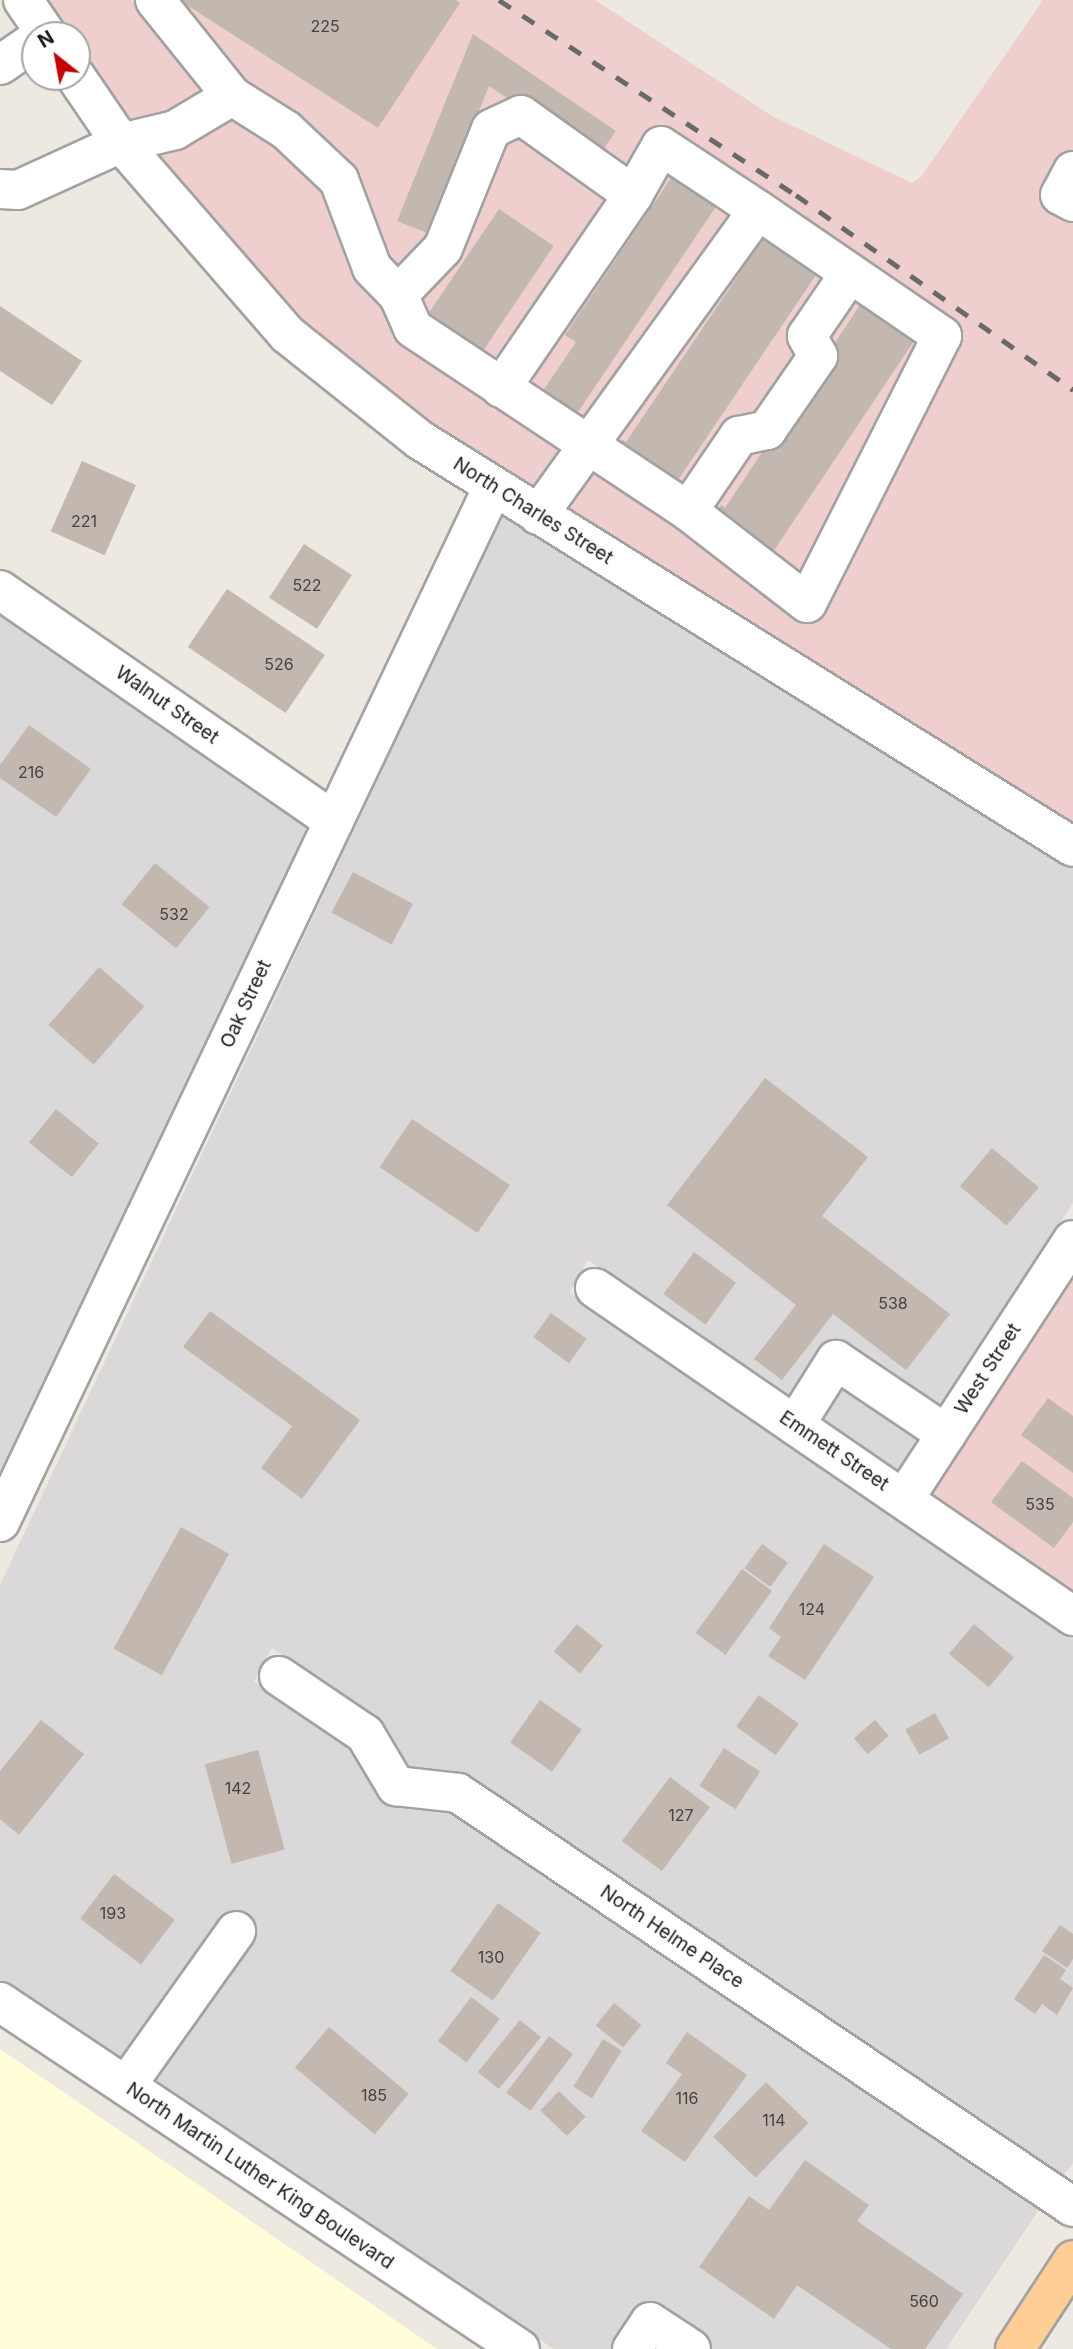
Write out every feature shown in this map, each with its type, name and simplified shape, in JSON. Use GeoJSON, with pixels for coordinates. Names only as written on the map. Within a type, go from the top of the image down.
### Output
{"type":"FeatureCollection","features":[{"type":"Feature","properties":{"kind":"main road"},"geometry":{"type":"LineString","coordinates":[[1015,2349],[1073,2260]]}},
{"type":"Feature","properties":{"kind":"street"},"geometry":{"type":"LineString","coordinates":[[23,0],[35,21]]}},
{"type":"Feature","properties":{"kind":"street"},"geometry":{"type":"LineString","coordinates":[[155,0],[232,96],[286,130],[339,180],[372,268],[398,295],[413,328],[589,449],[688,511],[807,604],[942,336],[758,209],[661,146],[633,195],[501,388]]}},
{"type":"Feature","properties":{"kind":"street"},"geometry":{"type":"LineString","coordinates":[[0,65],[21,51]]}},
{"type":"Feature","properties":{"kind":"street","name":"North Charles Street"},"geometry":{"type":"LineString","coordinates":[[86,91],[121,143],[288,335],[420,440],[1073,847]]}},
{"type":"Feature","properties":{"kind":"street"},"geometry":{"type":"LineString","coordinates":[[0,189],[18,190],[121,143],[175,130],[232,96]]}},
{"type":"Feature","properties":{"kind":"street"},"geometry":{"type":"LineString","coordinates":[[398,295],[443,248],[491,130],[521,115],[633,195]]}},
{"type":"Feature","properties":{"kind":"street"},"geometry":{"type":"LineString","coordinates":[[1073,171],[1060,195],[1073,202]]}},
{"type":"Feature","properties":{"kind":"street"},"geometry":{"type":"LineString","coordinates":[[538,515],[589,449],[758,209]]}},
{"type":"Feature","properties":{"kind":"street"},"geometry":{"type":"LineString","coordinates":[[688,511],[739,436],[767,430],[818,356],[807,336],[850,272]]}},
{"type":"Feature","properties":{"kind":"street","name":"Oak Street"},"geometry":{"type":"LineString","coordinates":[[0,1522],[494,487]]}},
{"type":"Feature","properties":{"kind":"street","name":"Walnut Street"},"geometry":{"type":"LineString","coordinates":[[0,590],[334,821]]}},
{"type":"Feature","properties":{"kind":"street","name":"West Street"},"geometry":{"type":"LineString","coordinates":[[904,1499],[1071,1247]]}},
{"type":"Feature","properties":{"kind":"street","name":"Emmett Street"},"geometry":{"type":"LineString","coordinates":[[595,1288],[1073,1616]]}},
{"type":"Feature","properties":{"kind":"street"},"geometry":{"type":"LineString","coordinates":[[795,1424],[836,1360],[946,1434]]}},
{"type":"Feature","properties":{"kind":"street","name":"North Helme Place"},"geometry":{"type":"LineString","coordinates":[[279,1675],[365,1734],[396,1786],[458,1793],[1073,2207]]}},
{"type":"Feature","properties":{"kind":"street"},"geometry":{"type":"LineString","coordinates":[[126,2086],[236,1931]]}},
{"type":"Feature","properties":{"kind":"street","name":"North Martin Luther King Boulevard"},"geometry":{"type":"LineString","coordinates":[[0,2002],[520,2349]]}},
{"type":"Feature","properties":{"kind":"street"},"geometry":{"type":"LineString","coordinates":[[632,2349],[650,2322],[691,2349]]}},
{"type":"Feature","properties":{"kind":"shaded area"},"geometry":{"type":"Polygon","coordinates":[[[45,0],[595,0],[772,116],[912,183],[921,177],[1043,0],[1073,0],[1073,825],[429,424],[300,322],[137,132],[91,67],[91,21],[59,21],[45,0]]]}},
{"type":"Feature","properties":{"kind":"shaded area"},"geometry":{"type":"Polygon","coordinates":[[[502,514],[1073,869],[1073,1203],[897,1472],[588,1260],[570,1293],[1073,1639],[1073,2163],[1062,2178],[467,1776],[406,1767],[374,1718],[272,1648],[254,1681],[352,1747],[381,1796],[397,1807],[454,1812],[1040,2208],[946,2349],[554,2349],[0,1980],[0,1585],[502,514]]]}},
{"type":"Feature","properties":{"kind":"shaded area"},"geometry":{"type":"Polygon","coordinates":[[[0,614],[309,826],[0,1476],[0,614]]]}},
{"type":"Feature","properties":{"kind":"shaded area"},"geometry":{"type":"Polygon","coordinates":[[[1073,1277],[1073,1593],[931,1494],[1073,1277]]]}},
{"type":"Feature","properties":{"kind":"shaded area"},"geometry":{"type":"Polygon","coordinates":[[[0,2049],[97,2115],[437,2349],[0,2349],[0,2049]]]}},
{"type":"Feature","properties":{"kind":"building"},"geometry":{"type":"Polygon","coordinates":[[[179,0],[456,0],[460,3],[378,128],[179,0]]]}},
{"type":"Feature","properties":{"kind":"building"},"geometry":{"type":"Polygon","coordinates":[[[473,34],[616,131],[597,158],[489,86],[430,234],[397,221],[473,34]]]}},
{"type":"Feature","properties":{"kind":"building"},"geometry":{"type":"Polygon","coordinates":[[[675,172],[719,202],[572,421],[538,398],[576,342],[565,335],[675,172]]]}},
{"type":"Feature","properties":{"kind":"building"},"geometry":{"type":"Polygon","coordinates":[[[499,209],[554,246],[479,357],[424,320],[499,209]]]}},
{"type":"Feature","properties":{"kind":"building"},"geometry":{"type":"Polygon","coordinates":[[[768,231],[822,266],[674,486],[617,448],[623,440],[626,442],[768,231]]]}},
{"type":"Feature","properties":{"kind":"building"},"geometry":{"type":"Polygon","coordinates":[[[866,296],[920,332],[773,552],[716,514],[721,505],[725,508],[866,296]]]}},
{"type":"Feature","properties":{"kind":"building"},"geometry":{"type":"Polygon","coordinates":[[[0,306],[82,361],[52,405],[0,371],[0,306]]]}},
{"type":"Feature","properties":{"kind":"building"},"geometry":{"type":"Polygon","coordinates":[[[82,461],[136,485],[105,555],[51,531],[82,461]]]}},
{"type":"Feature","properties":{"kind":"building"},"geometry":{"type":"Polygon","coordinates":[[[304,544],[352,575],[317,629],[269,598],[304,544]]]}},
{"type":"Feature","properties":{"kind":"building"},"geometry":{"type":"Polygon","coordinates":[[[227,589],[325,655],[286,713],[188,647],[227,589]]]}},
{"type":"Feature","properties":{"kind":"building"},"geometry":{"type":"Polygon","coordinates":[[[29,725],[91,769],[56,817],[0,778],[0,765],[29,725]]]}},
{"type":"Feature","properties":{"kind":"building"},"geometry":{"type":"Polygon","coordinates":[[[155,863],[209,907],[176,948],[122,904],[155,863]]]}},
{"type":"Feature","properties":{"kind":"building"},"geometry":{"type":"Polygon","coordinates":[[[353,872],[413,904],[391,945],[331,913],[353,872]]]}},
{"type":"Feature","properties":{"kind":"building"},"geometry":{"type":"Polygon","coordinates":[[[99,967],[144,1006],[94,1064],[48,1025],[99,967]]]}},
{"type":"Feature","properties":{"kind":"building"},"geometry":{"type":"Polygon","coordinates":[[[765,1078],[868,1157],[822,1216],[950,1314],[906,1370],[833,1314],[782,1380],[754,1359],[796,1305],[667,1205],[765,1078]]]}},
{"type":"Feature","properties":{"kind":"building"},"geometry":{"type":"Polygon","coordinates":[[[56,1109],[99,1144],[72,1177],[29,1142],[56,1109]]]}},
{"type":"Feature","properties":{"kind":"building"},"geometry":{"type":"Polygon","coordinates":[[[412,1119],[510,1185],[477,1233],[380,1167],[412,1119]]]}},
{"type":"Feature","properties":{"kind":"building"},"geometry":{"type":"Polygon","coordinates":[[[992,1148],[1039,1187],[1007,1226],[960,1186],[992,1148]]]}},
{"type":"Feature","properties":{"kind":"building"},"geometry":{"type":"Polygon","coordinates":[[[694,1252],[736,1283],[706,1325],[663,1294],[694,1252]]]}},
{"type":"Feature","properties":{"kind":"building"},"geometry":{"type":"Polygon","coordinates":[[[210,1311],[360,1420],[302,1499],[261,1468],[292,1426],[183,1347],[210,1311]]]}},
{"type":"Feature","properties":{"kind":"building"},"geometry":{"type":"Polygon","coordinates":[[[551,1313],[587,1339],[569,1363],[533,1337],[551,1313]]]}},
{"type":"Feature","properties":{"kind":"building"},"geometry":{"type":"Polygon","coordinates":[[[1048,1398],[1073,1416],[1073,1473],[1021,1435],[1048,1398]]]}},
{"type":"Feature","properties":{"kind":"building"},"geometry":{"type":"Polygon","coordinates":[[[1022,1461],[1073,1498],[1073,1522],[1054,1548],[991,1502],[1022,1461]]]}},
{"type":"Feature","properties":{"kind":"building"},"geometry":{"type":"Polygon","coordinates":[[[181,1527],[229,1554],[162,1675],[114,1649],[181,1527]]]}},
{"type":"Feature","properties":{"kind":"building"},"geometry":{"type":"Polygon","coordinates":[[[762,1544],[788,1563],[770,1587],[744,1568],[762,1544]]]}},
{"type":"Feature","properties":{"kind":"building"},"geometry":{"type":"Polygon","coordinates":[[[824,1544],[874,1577],[805,1680],[768,1656],[781,1637],[769,1628],[824,1544]]]}},
{"type":"Feature","properties":{"kind":"building"},"geometry":{"type":"Polygon","coordinates":[[[742,1569],[772,1591],[725,1655],[696,1633],[742,1569]]]}},
{"type":"Feature","properties":{"kind":"building"},"geometry":{"type":"Polygon","coordinates":[[[577,1624],[603,1646],[580,1673],[554,1652],[577,1624]]]}},
{"type":"Feature","properties":{"kind":"building"},"geometry":{"type":"Polygon","coordinates":[[[974,1624],[1014,1657],[989,1687],[949,1654],[974,1624]]]}},
{"type":"Feature","properties":{"kind":"building"},"geometry":{"type":"Polygon","coordinates":[[[759,1695],[799,1724],[776,1755],[736,1727],[759,1695]]]}},
{"type":"Feature","properties":{"kind":"building"},"geometry":{"type":"Polygon","coordinates":[[[540,1700],[582,1729],[552,1772],[510,1743],[540,1700]]]}},
{"type":"Feature","properties":{"kind":"building"},"geometry":{"type":"Polygon","coordinates":[[[935,1713],[949,1738],[919,1755],[905,1729],[935,1713]]]}},
{"type":"Feature","properties":{"kind":"building"},"geometry":{"type":"Polygon","coordinates":[[[41,1720],[84,1754],[19,1835],[0,1819],[0,1771],[41,1720]]]}},
{"type":"Feature","properties":{"kind":"building"},"geometry":{"type":"Polygon","coordinates":[[[875,1720],[889,1736],[868,1754],[854,1738],[875,1720]]]}},
{"type":"Feature","properties":{"kind":"building"},"geometry":{"type":"Polygon","coordinates":[[[724,1748],[760,1771],[736,1809],[699,1786],[724,1748]]]}},
{"type":"Feature","properties":{"kind":"building"},"geometry":{"type":"Polygon","coordinates":[[[258,1750],[285,1849],[232,1864],[205,1764],[258,1750]]]}},
{"type":"Feature","properties":{"kind":"building"},"geometry":{"type":"Polygon","coordinates":[[[670,1777],[710,1807],[662,1871],[622,1841],[670,1777]]]}},
{"type":"Feature","properties":{"kind":"building"},"geometry":{"type":"Polygon","coordinates":[[[114,1874],[175,1920],[141,1964],[80,1919],[114,1874]]]}},
{"type":"Feature","properties":{"kind":"building"},"geometry":{"type":"Polygon","coordinates":[[[498,1903],[541,1933],[493,2001],[450,1971],[498,1903]]]}},
{"type":"Feature","properties":{"kind":"building"},"geometry":{"type":"Polygon","coordinates":[[[1060,1925],[1073,1934],[1073,1959],[1067,1968],[1042,1951],[1060,1925]]]}},
{"type":"Feature","properties":{"kind":"building"},"geometry":{"type":"Polygon","coordinates":[[[1044,1955],[1066,1970],[1060,1979],[1073,1988],[1057,2015],[1042,2004],[1035,2014],[1014,1999],[1044,1955]]]}},
{"type":"Feature","properties":{"kind":"building"},"geometry":{"type":"Polygon","coordinates":[[[471,1997],[500,2019],[467,2063],[438,2041],[471,1997]]]}},
{"type":"Feature","properties":{"kind":"building"},"geometry":{"type":"Polygon","coordinates":[[[614,2003],[641,2025],[623,2048],[596,2026],[614,2003]]]}},
{"type":"Feature","properties":{"kind":"building"},"geometry":{"type":"Polygon","coordinates":[[[520,2020],[541,2037],[499,2089],[478,2072],[520,2020]]]}},
{"type":"Feature","properties":{"kind":"building"},"geometry":{"type":"Polygon","coordinates":[[[329,2027],[409,2094],[375,2134],[295,2068],[329,2027]]]}},
{"type":"Feature","properties":{"kind":"building"},"geometry":{"type":"Polygon","coordinates":[[[687,2032],[747,2075],[685,2162],[641,2131],[682,2074],[666,2063],[687,2032]]]}},
{"type":"Feature","properties":{"kind":"building"},"geometry":{"type":"Polygon","coordinates":[[[549,2036],[573,2054],[530,2111],[506,2093],[549,2036]]]}},
{"type":"Feature","properties":{"kind":"building"},"geometry":{"type":"Polygon","coordinates":[[[603,2039],[622,2051],[592,2098],[573,2086],[603,2039]]]}},
{"type":"Feature","properties":{"kind":"building"},"geometry":{"type":"Polygon","coordinates":[[[766,2082],[808,2123],[756,2178],[713,2137],[766,2082]]]}},
{"type":"Feature","properties":{"kind":"building"},"geometry":{"type":"Polygon","coordinates":[[[559,2091],[586,2117],[567,2136],[540,2110],[559,2091]]]}},
{"type":"Feature","properties":{"kind":"building"},"geometry":{"type":"Polygon","coordinates":[[[805,2160],[869,2205],[857,2221],[963,2294],[925,2349],[891,2349],[797,2285],[774,2319],[699,2267],[749,2196],[769,2210],[805,2160]]]}},
{"type":"Feature","properties":{"kind":"railway"},"geometry":{"type":"LineString","coordinates":[[499,0],[796,195],[1073,390]]}}]}
